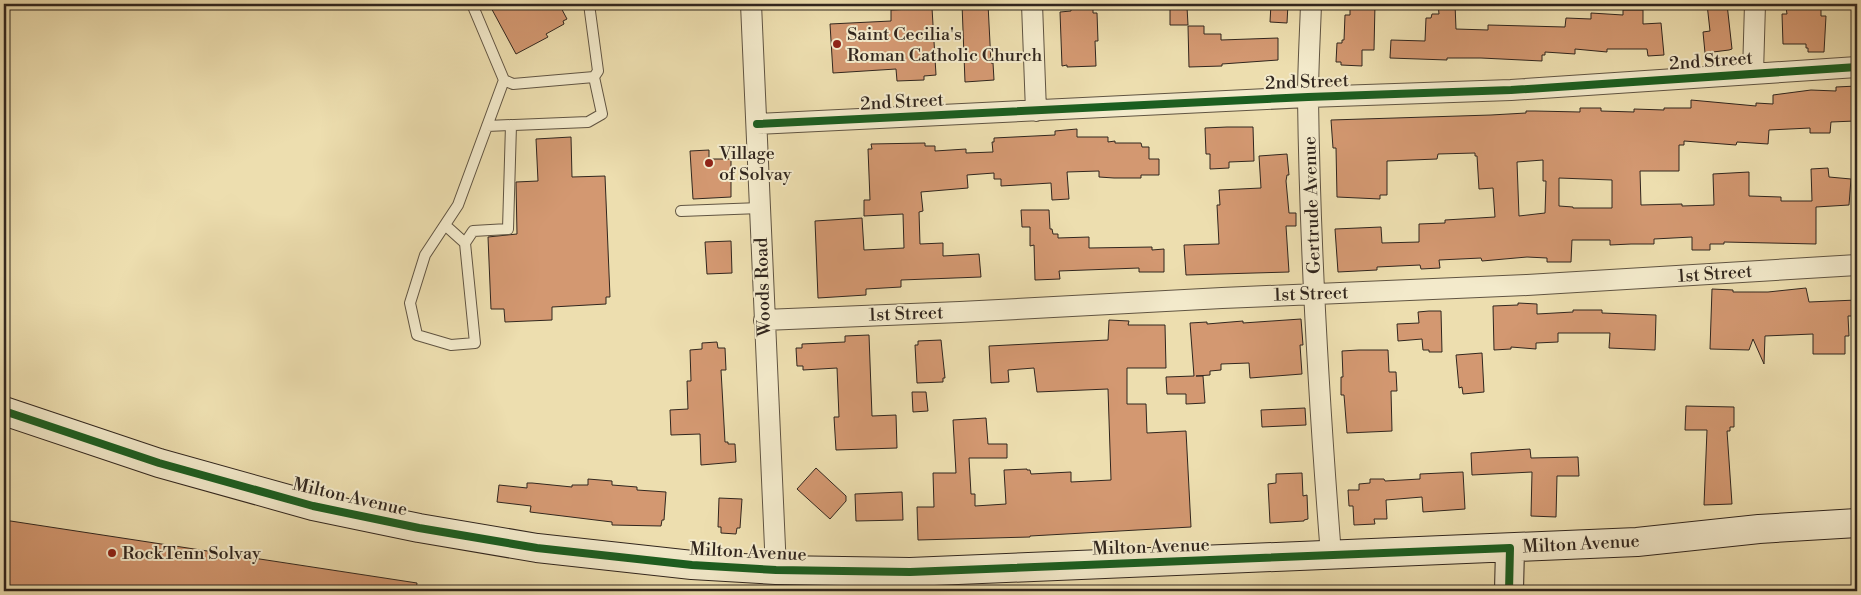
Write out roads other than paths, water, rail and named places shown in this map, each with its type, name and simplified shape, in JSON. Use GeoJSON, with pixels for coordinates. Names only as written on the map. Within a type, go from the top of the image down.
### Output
{"type":"FeatureCollection","features":[{"type":"Feature","properties":{"kind":"main road","name":"Milton Avenue"},"geometry":{"type":"LineString","coordinates":[[4,411],[169,466],[312,506],[419,528],[537,548],[692,565],[776,570],[910,572],[1636,542],[1759,529],[1857,523]]}},
{"type":"Feature","properties":{"kind":"main road"},"geometry":{"type":"LineString","coordinates":[[1509,591],[1510,548]]}},
{"type":"Feature","properties":{"kind":"street","name":"Woods Road"},"geometry":{"type":"LineString","coordinates":[[752,4],[776,570]]}},
{"type":"Feature","properties":{"kind":"street"},"geometry":{"type":"LineString","coordinates":[[1032,4],[1036,112]]}},
{"type":"Feature","properties":{"kind":"street","name":"Gertrude Avenue"},"geometry":{"type":"LineString","coordinates":[[1311,4],[1308,97],[1318,383],[1332,555]]}},
{"type":"Feature","properties":{"kind":"street"},"geometry":{"type":"LineString","coordinates":[[1753,73],[1755,4]]}},
{"type":"Feature","properties":{"kind":"street","name":"2nd Street"},"geometry":{"type":"LineString","coordinates":[[757,124],[1036,112],[1308,97],[1510,90],[1857,67]]}},
{"type":"Feature","properties":{"kind":"street","name":"1st Street"},"geometry":{"type":"LineString","coordinates":[[764,320],[1527,285],[1857,265]]}},
{"type":"Feature","properties":{"kind":"lane"},"geometry":{"type":"LineString","coordinates":[[472,4],[504,80],[458,205],[425,255],[410,303],[417,335],[450,345],[475,342],[465,243],[473,231],[508,229],[511,125]]}},
{"type":"Feature","properties":{"kind":"lane"},"geometry":{"type":"LineString","coordinates":[[487,126],[588,122],[602,114],[594,77],[598,71],[588,4]]}},
{"type":"Feature","properties":{"kind":"lane"},"geometry":{"type":"LineString","coordinates":[[504,80],[513,84],[594,77]]}},
{"type":"Feature","properties":{"kind":"lane"},"geometry":{"type":"LineString","coordinates":[[680,211],[760,208]]}},
{"type":"Feature","properties":{"kind":"lane"},"geometry":{"type":"LineString","coordinates":[[445,224],[465,243]]}},
{"type":"Feature","properties":{"kind":"place","name":"Saint Cecilia's Roman Catholic Church"},"geometry":{"type":"Point","coordinates":[837,44]}},
{"type":"Feature","properties":{"kind":"place","name":"Village of Solvay"},"geometry":{"type":"Point","coordinates":[709,163]}},
{"type":"Feature","properties":{"kind":"place","name":"RockTenn Solvay"},"geometry":{"type":"Point","coordinates":[112,553]}}]}
